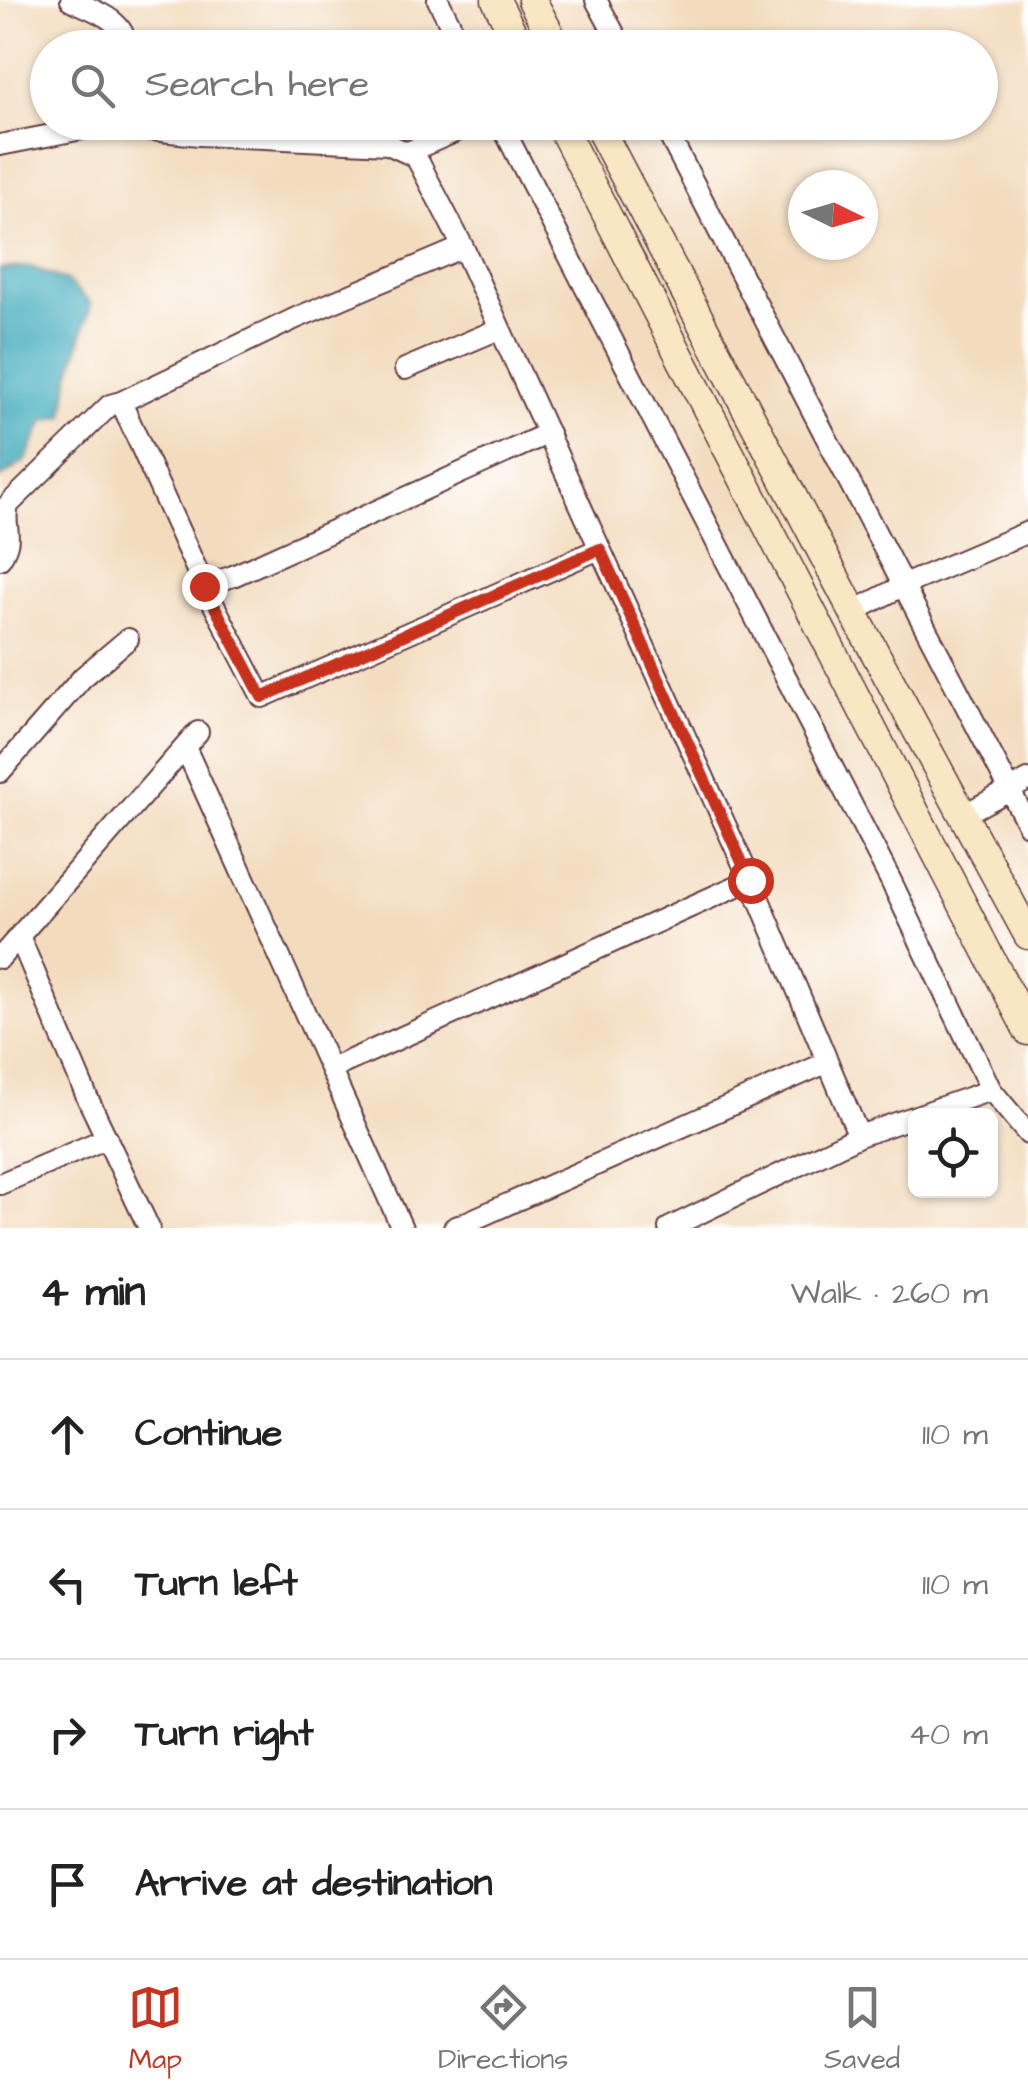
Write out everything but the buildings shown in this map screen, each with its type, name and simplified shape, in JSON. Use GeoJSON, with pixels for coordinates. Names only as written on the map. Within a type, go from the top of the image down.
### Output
{"type":"FeatureCollection","features":[{"type":"Feature","properties":{"kind":"street"},"geometry":{"type":"LineString","coordinates":[[71,0],[122,30]]}},
{"type":"Feature","properties":{"kind":"street"},"geometry":{"type":"LineString","coordinates":[[438,0],[453,30]]}},
{"type":"Feature","properties":{"kind":"street"},"geometry":{"type":"LineString","coordinates":[[496,0],[511,30]]}},
{"type":"Feature","properties":{"kind":"street"},"geometry":{"type":"LineString","coordinates":[[532,0],[548,30]]}},
{"type":"Feature","properties":{"kind":"street"},"geometry":{"type":"LineString","coordinates":[[596,0],[612,30]]}},
{"type":"Feature","properties":{"kind":"street"},"geometry":{"type":"LineString","coordinates":[[0,145],[30,139]]}},
{"type":"Feature","properties":{"kind":"street"},"geometry":{"type":"LineString","coordinates":[[304,140],[388,144],[408,152],[423,168],[549,434],[750,880],[859,1136]]}},
{"type":"Feature","properties":{"kind":"street"},"geometry":{"type":"LineString","coordinates":[[408,152],[436,140]]}},
{"type":"Feature","properties":{"kind":"street"},"geometry":{"type":"LineString","coordinates":[[509,140],[890,880],[991,1090],[1028,1134]]}},
{"type":"Feature","properties":{"kind":"street"},"geometry":{"type":"LineString","coordinates":[[568,140],[1028,1031]]}},
{"type":"Feature","properties":{"kind":"street"},"geometry":{"type":"LineString","coordinates":[[605,140],[1028,934]]}},
{"type":"Feature","properties":{"kind":"street"},"geometry":{"type":"LineString","coordinates":[[671,140],[904,585],[1019,784],[1028,824]]}},
{"type":"Feature","properties":{"kind":"street"},"geometry":{"type":"LineString","coordinates":[[0,559],[8,545],[8,506],[110,405],[296,318],[463,247]]}},
{"type":"Feature","properties":{"kind":"street"},"geometry":{"type":"LineString","coordinates":[[405,369],[499,329]]}},
{"type":"Feature","properties":{"kind":"street"},"geometry":{"type":"LineString","coordinates":[[121,402],[204,586],[262,697],[600,549]]}},
{"type":"Feature","properties":{"kind":"street"},"geometry":{"type":"LineString","coordinates":[[204,586],[549,434]]}},
{"type":"Feature","properties":{"kind":"street"},"geometry":{"type":"LineString","coordinates":[[854,612],[904,585],[1028,532]]}},
{"type":"Feature","properties":{"kind":"street"},"geometry":{"type":"LineString","coordinates":[[0,772],[84,677],[128,638]]}},
{"type":"Feature","properties":{"kind":"street"},"geometry":{"type":"LineString","coordinates":[[0,958],[192,740],[402,1228]]}},
{"type":"Feature","properties":{"kind":"street"},"geometry":{"type":"LineString","coordinates":[[963,815],[1019,784]]}},
{"type":"Feature","properties":{"kind":"street"},"geometry":{"type":"LineString","coordinates":[[331,1069],[750,880]]}},
{"type":"Feature","properties":{"kind":"street"},"geometry":{"type":"LineString","coordinates":[[19,936],[87,1098],[150,1228]]}},
{"type":"Feature","properties":{"kind":"street"},"geometry":{"type":"LineString","coordinates":[[454,1228],[828,1062]]}},
{"type":"Feature","properties":{"kind":"street"},"geometry":{"type":"LineString","coordinates":[[668,1228],[859,1136],[991,1090]]}},
{"type":"Feature","properties":{"kind":"street"},"geometry":{"type":"LineString","coordinates":[[0,1184],[107,1138]]}},
{"type":"Feature","properties":{"kind":"water"},"geometry":{"type":"Polygon","coordinates":[[[31,267],[67,281],[91,304],[69,379],[64,416],[44,421],[26,460],[0,478],[0,269],[31,267]]]}},
{"type":"Feature","properties":{"kind":"route"},"geometry":{"type":"LineString","coordinates":[[204,586],[262,697],[600,549],[750,880]]}}]}
